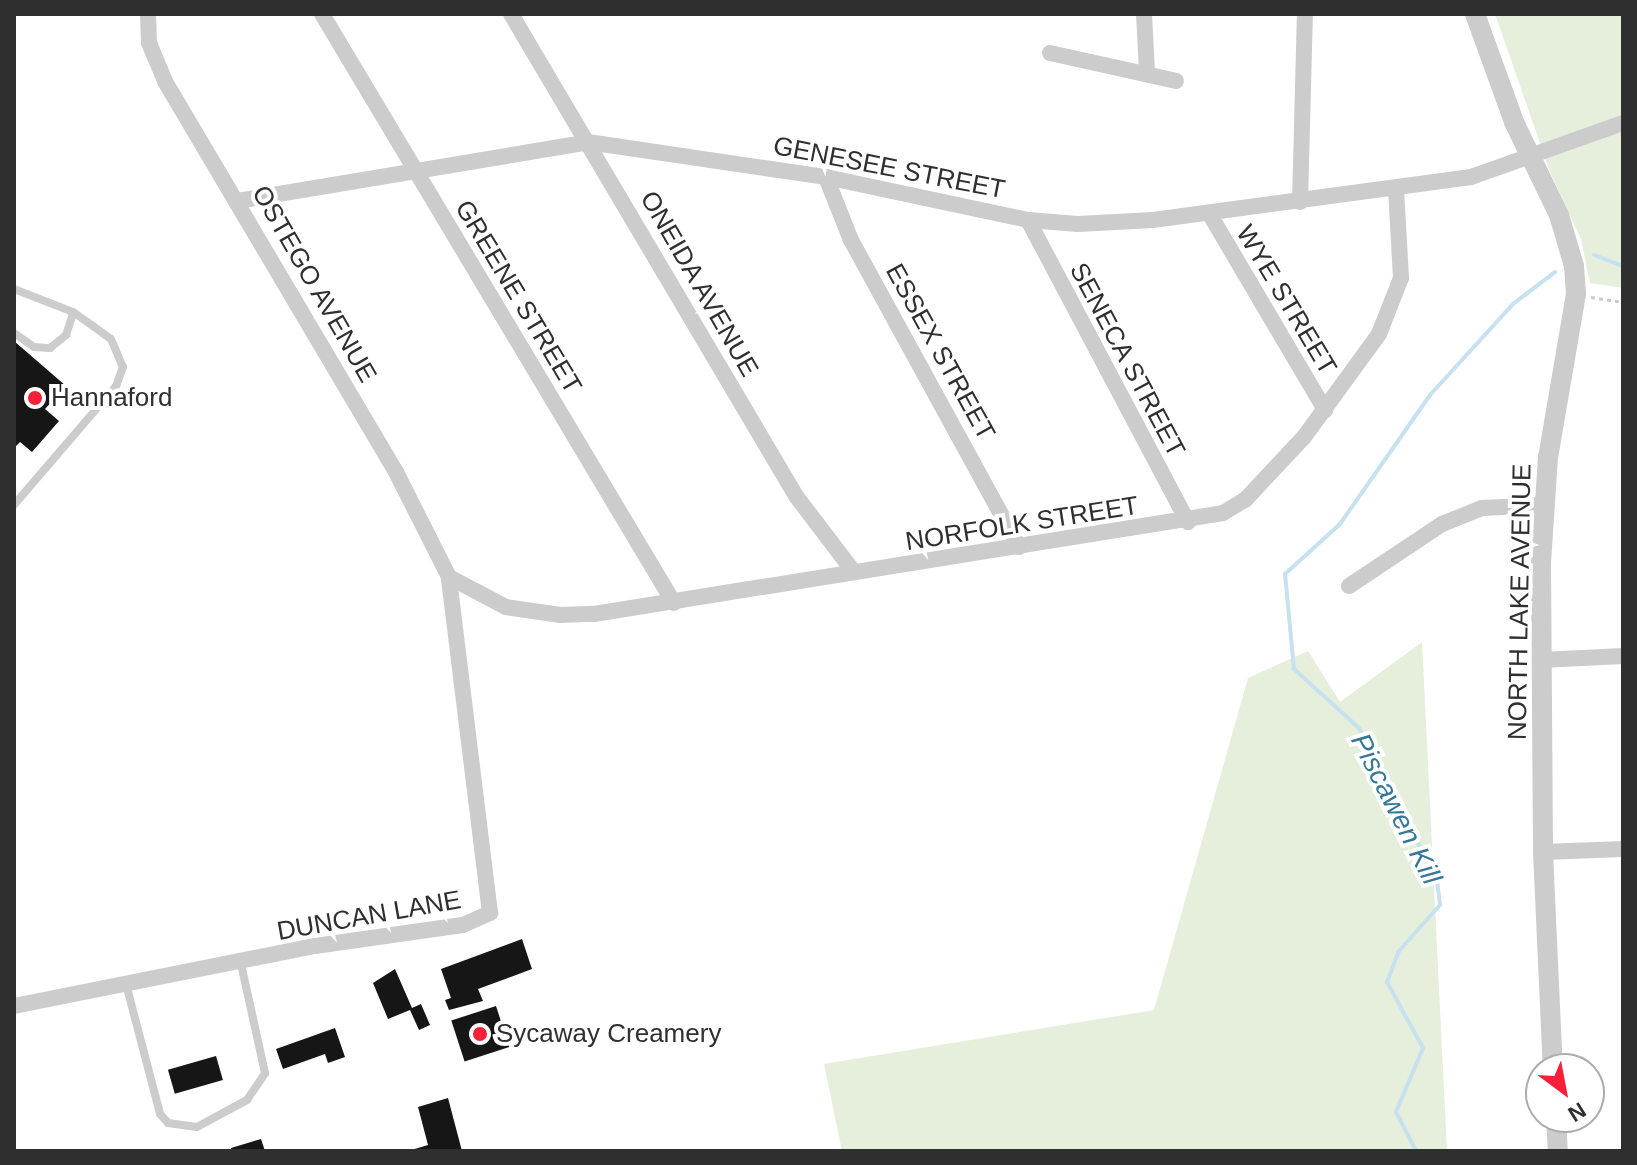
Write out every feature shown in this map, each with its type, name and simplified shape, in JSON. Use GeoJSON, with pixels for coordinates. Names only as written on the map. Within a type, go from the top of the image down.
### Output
{"type":"FeatureCollection","features":[{"type":"Feature","properties":{"kind":"street","name":"OSTEGO AVENUE"},"geometry":{"type":"LineString","coordinates":[[148,14],[149,43],[158,69],[426,524],[449,577]]}},
{"type":"Feature","properties":{"kind":"street","name":"GREENE STREET"},"geometry":{"type":"LineString","coordinates":[[322,14],[674,603]]}},
{"type":"Feature","properties":{"kind":"street","name":"ONEIDA AVENUE"},"geometry":{"type":"LineString","coordinates":[[511,14],[796,496],[854,572]]}},
{"type":"Feature","properties":{"kind":"street"},"geometry":{"type":"LineString","coordinates":[[1144,14],[1147,71]]}},
{"type":"Feature","properties":{"kind":"street"},"geometry":{"type":"LineString","coordinates":[[1300,202],[1305,14]]}},
{"type":"Feature","properties":{"kind":"street","name":"NORTH LAKE AVENUE"},"geometry":{"type":"LineString","coordinates":[[1475,14],[1532,159],[1559,215],[1576,294],[1545,505],[1541,660],[1543,852],[1552,1053]]}},
{"type":"Feature","properties":{"kind":"street"},"geometry":{"type":"LineString","coordinates":[[1050,53],[1147,71],[1176,81]]}},
{"type":"Feature","properties":{"kind":"street","name":"GENESEE STREET"},"geometry":{"type":"LineString","coordinates":[[237,201],[588,142],[826,177],[1028,220],[1078,224],[1209,213],[1471,177],[1532,159],[1623,123]]}},
{"type":"Feature","properties":{"kind":"street","name":"ESSEX STREET"},"geometry":{"type":"LineString","coordinates":[[826,177],[851,240],[1019,547]]}},
{"type":"Feature","properties":{"kind":"street","name":"NORFOLK STREET"},"geometry":{"type":"LineString","coordinates":[[449,577],[489,600],[534,613],[594,614],[1188,522],[1223,513],[1245,500],[1325,410],[1379,334],[1397,296],[1403,263],[1396,189]]}},
{"type":"Feature","properties":{"kind":"street","name":"WYE STREET"},"geometry":{"type":"LineString","coordinates":[[1209,213],[1325,410]]}},
{"type":"Feature","properties":{"kind":"street","name":"SENECA STREET"},"geometry":{"type":"LineString","coordinates":[[1028,220],[1188,522]]}},
{"type":"Feature","properties":{"kind":"street"},"geometry":{"type":"LineString","coordinates":[[1349,586],[1442,524],[1491,506],[1545,505]]}},
{"type":"Feature","properties":{"kind":"street","name":"DUNCAN LANE"},"geometry":{"type":"LineString","coordinates":[[14,1006],[241,964],[344,941],[471,924],[490,913],[449,577]]}},
{"type":"Feature","properties":{"kind":"street"},"geometry":{"type":"LineString","coordinates":[[1541,660],[1623,656]]}},
{"type":"Feature","properties":{"kind":"street"},"geometry":{"type":"LineString","coordinates":[[1543,852],[1623,849]]}},
{"type":"Feature","properties":{"kind":"lane"},"geometry":{"type":"LineString","coordinates":[[14,289],[73,313],[111,339],[123,367],[116,386],[14,505]]}},
{"type":"Feature","properties":{"kind":"lane"},"geometry":{"type":"LineString","coordinates":[[14,333],[34,347],[50,348],[66,335],[73,313]]}},
{"type":"Feature","properties":{"kind":"lane"},"geometry":{"type":"LineString","coordinates":[[126,984],[160,1114],[168,1123],[197,1127],[247,1100],[265,1073],[241,964]]}},
{"type":"Feature","properties":{"kind":"path"},"geometry":{"type":"LineString","coordinates":[[1576,294],[1623,302]]}},
{"type":"Feature","properties":{"kind":"green space"},"geometry":{"type":"Polygon","coordinates":[[[1495,14],[1623,14],[1623,288],[1590,283],[1581,239],[1550,172],[1495,14]]]}},
{"type":"Feature","properties":{"kind":"green space"},"geometry":{"type":"Polygon","coordinates":[[[1422,642],[1447,1151],[842,1151],[824,1064],[1154,1010],[1248,678],[1308,651],[1340,702],[1422,642]]]}},
{"type":"Feature","properties":{"kind":"building","name":"Hannaford"},"geometry":{"type":"Polygon","coordinates":[[[14,341],[66,386],[45,409],[59,421],[32,452],[20,442],[14,448],[14,341]]]}},
{"type":"Feature","properties":{"kind":"building"},"geometry":{"type":"Polygon","coordinates":[[[522,939],[532,969],[478,989],[483,1001],[449,1010],[445,1000],[451,998],[441,969],[522,939]]]}},
{"type":"Feature","properties":{"kind":"building"},"geometry":{"type":"Polygon","coordinates":[[[395,969],[412,1008],[421,1004],[430,1025],[419,1030],[410,1010],[388,1019],[373,983],[395,969]]]}},
{"type":"Feature","properties":{"kind":"building","name":"Sycaway Creamery"},"geometry":{"type":"Polygon","coordinates":[[[496,1006],[509,1047],[465,1061],[451,1021],[496,1006]]]}},
{"type":"Feature","properties":{"kind":"building"},"geometry":{"type":"Polygon","coordinates":[[[335,1028],[345,1057],[328,1063],[325,1054],[283,1069],[276,1049],[335,1028]]]}},
{"type":"Feature","properties":{"kind":"building"},"geometry":{"type":"Polygon","coordinates":[[[216,1056],[223,1080],[175,1094],[168,1070],[216,1056]]]}},
{"type":"Feature","properties":{"kind":"building"},"geometry":{"type":"Polygon","coordinates":[[[448,1098],[462,1151],[408,1151],[428,1145],[418,1107],[448,1098]]]}},
{"type":"Feature","properties":{"kind":"building"},"geometry":{"type":"Polygon","coordinates":[[[261,1139],[265,1151],[232,1151],[231,1148],[261,1139]]]}},
{"type":"Feature","properties":{"kind":"waterway"},"geometry":{"type":"LineString","coordinates":[[1594,255],[1623,266]]}},
{"type":"Feature","properties":{"kind":"waterway","name":"Piscawen Kill"},"geometry":{"type":"LineString","coordinates":[[1416,1151],[1396,1112],[1423,1048],[1387,982],[1399,951],[1440,905],[1437,881],[1359,728],[1294,669],[1285,574],[1340,524],[1430,395],[1513,304],[1555,272]]}},
{"type":"Feature","properties":{"kind":"place","name":"Hannaford"},"geometry":{"type":"Point","coordinates":[35,398]}},
{"type":"Feature","properties":{"kind":"place","name":"Sycaway Creamery"},"geometry":{"type":"Point","coordinates":[480,1034]}}]}
